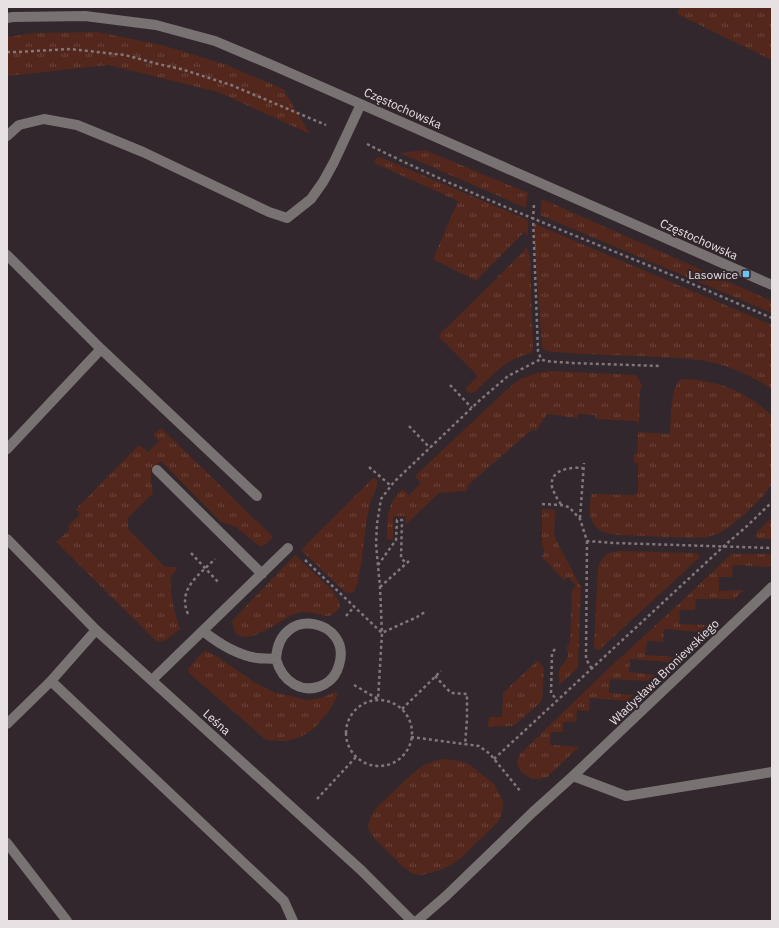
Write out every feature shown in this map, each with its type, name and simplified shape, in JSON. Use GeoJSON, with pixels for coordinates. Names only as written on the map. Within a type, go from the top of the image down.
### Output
{"type":"FeatureCollection","features":[{"type":"Feature","properties":{"kind":"street","name":"Częstochowska"},"geometry":{"type":"LineString","coordinates":[[7,18],[85,16],[156,25],[215,41],[772,285]]}},
{"type":"Feature","properties":{"kind":"street"},"geometry":{"type":"LineString","coordinates":[[7,136],[19,125],[44,119],[77,125],[143,152],[269,212],[287,218],[311,199],[323,182],[348,134],[361,104]]}},
{"type":"Feature","properties":{"kind":"street"},"geometry":{"type":"LineString","coordinates":[[7,255],[101,349],[257,496]]}},
{"type":"Feature","properties":{"kind":"street"},"geometry":{"type":"LineString","coordinates":[[7,449],[101,349]]}},
{"type":"Feature","properties":{"kind":"street"},"geometry":{"type":"LineString","coordinates":[[157,470],[262,574]]}},
{"type":"Feature","properties":{"kind":"street","name":"Leśna"},"geometry":{"type":"LineString","coordinates":[[7,539],[96,630],[361,870],[412,921]]}},
{"type":"Feature","properties":{"kind":"street"},"geometry":{"type":"LineString","coordinates":[[152,680],[288,548]]}},
{"type":"Feature","properties":{"kind":"street","name":"Władysława Broniewskiego"},"geometry":{"type":"LineString","coordinates":[[417,921],[446,896],[772,587]]}},
{"type":"Feature","properties":{"kind":"street"},"geometry":{"type":"LineString","coordinates":[[305,623],[317,624],[325,627],[331,632],[339,644],[341,655],[336,674],[327,683],[318,687],[310,688],[295,686],[289,681],[281,672],[276,658],[276,652],[280,641],[285,634],[289,630],[305,623]]}},
{"type":"Feature","properties":{"kind":"street"},"geometry":{"type":"LineString","coordinates":[[7,724],[51,681],[96,630]]}},
{"type":"Feature","properties":{"kind":"street"},"geometry":{"type":"LineString","coordinates":[[203,631],[212,638],[238,652],[257,658],[276,658]]}},
{"type":"Feature","properties":{"kind":"street"},"geometry":{"type":"LineString","coordinates":[[51,681],[284,901],[292,921]]}},
{"type":"Feature","properties":{"kind":"street"},"geometry":{"type":"LineString","coordinates":[[573,776],[626,796],[772,772]]}},
{"type":"Feature","properties":{"kind":"street"},"geometry":{"type":"LineString","coordinates":[[7,843],[67,921]]}},
{"type":"Feature","properties":{"kind":"path"},"geometry":{"type":"LineString","coordinates":[[7,52],[70,49],[125,55],[181,69],[231,85],[348,134],[404,162],[532,218],[672,275],[772,318]]}},
{"type":"Feature","properties":{"kind":"path"},"geometry":{"type":"LineString","coordinates":[[534,199],[532,218],[538,352],[541,359],[545,361],[571,363],[661,366]]}},
{"type":"Feature","properties":{"kind":"path"},"geometry":{"type":"LineString","coordinates":[[378,699],[382,633],[376,544],[377,524],[381,499],[390,486],[508,376],[541,359]]}},
{"type":"Feature","properties":{"kind":"path"},"geometry":{"type":"LineString","coordinates":[[450,386],[472,408]]}},
{"type":"Feature","properties":{"kind":"path"},"geometry":{"type":"LineString","coordinates":[[409,426],[430,448]]}},
{"type":"Feature","properties":{"kind":"path"},"geometry":{"type":"LineString","coordinates":[[584,463],[580,519],[586,541],[586,659],[592,669]]}},
{"type":"Feature","properties":{"kind":"path"},"geometry":{"type":"LineString","coordinates":[[369,467],[390,486]]}},
{"type":"Feature","properties":{"kind":"path"},"geometry":{"type":"LineString","coordinates":[[561,505],[552,487],[553,478],[556,473],[565,469],[583,468]]}},
{"type":"Feature","properties":{"kind":"path"},"geometry":{"type":"LineString","coordinates":[[494,758],[772,502]]}},
{"type":"Feature","properties":{"kind":"path"},"geometry":{"type":"LineString","coordinates":[[542,504],[569,507],[580,519]]}},
{"type":"Feature","properties":{"kind":"path"},"geometry":{"type":"LineString","coordinates":[[378,566],[396,540],[397,520],[402,520],[402,558],[408,562],[380,587]]}},
{"type":"Feature","properties":{"kind":"path"},"geometry":{"type":"LineString","coordinates":[[586,541],[772,548]]}},
{"type":"Feature","properties":{"kind":"path"},"geometry":{"type":"LineString","coordinates":[[203,631],[189,616],[185,607],[184,597],[189,585],[231,543]]}},
{"type":"Feature","properties":{"kind":"path"},"geometry":{"type":"LineString","coordinates":[[191,553],[235,600]]}},
{"type":"Feature","properties":{"kind":"path"},"geometry":{"type":"LineString","coordinates":[[318,573],[382,633]]}},
{"type":"Feature","properties":{"kind":"path"},"geometry":{"type":"LineString","coordinates":[[382,633],[417,617],[424,612]]}},
{"type":"Feature","properties":{"kind":"path"},"geometry":{"type":"LineString","coordinates":[[555,649],[552,653],[551,693],[557,700]]}},
{"type":"Feature","properties":{"kind":"path"},"geometry":{"type":"LineString","coordinates":[[402,709],[441,671]]}},
{"type":"Feature","properties":{"kind":"path"},"geometry":{"type":"LineString","coordinates":[[336,674],[378,699],[398,705],[410,722],[412,732],[410,745],[403,756],[392,764],[380,766],[367,764],[356,757],[349,748],[346,737],[346,726],[350,716],[357,707],[378,699]]}},
{"type":"Feature","properties":{"kind":"path"},"geometry":{"type":"LineString","coordinates":[[435,676],[451,693],[467,694],[465,745]]}},
{"type":"Feature","properties":{"kind":"path"},"geometry":{"type":"LineString","coordinates":[[411,737],[479,746],[494,758],[525,797]]}},
{"type":"Feature","properties":{"kind":"path"},"geometry":{"type":"LineString","coordinates":[[317,799],[356,757]]}},
{"type":"Feature","properties":{"kind":"green space"},"geometry":{"type":"Polygon","coordinates":[[[680,7],[772,7],[772,60],[677,14],[680,7]]]}},
{"type":"Feature","properties":{"kind":"green space"},"geometry":{"type":"Polygon","coordinates":[[[97,32],[162,45],[227,65],[283,89],[310,134],[218,92],[108,65],[7,76],[7,37],[34,33],[97,32]]]}},
{"type":"Feature","properties":{"kind":"green space"},"geometry":{"type":"Polygon","coordinates":[[[425,150],[528,193],[526,208],[400,153],[425,150]]]}},
{"type":"Feature","properties":{"kind":"green space"},"geometry":{"type":"Polygon","coordinates":[[[380,157],[528,220],[528,236],[524,232],[476,281],[433,259],[458,201],[374,163],[376,158],[380,157]]]}},
{"type":"Feature","properties":{"kind":"green space"},"geometry":{"type":"Polygon","coordinates":[[[542,199],[772,301],[772,313],[540,215],[542,199]]]}},
{"type":"Feature","properties":{"kind":"green space"},"geometry":{"type":"Polygon","coordinates":[[[533,223],[772,325],[772,389],[734,369],[720,364],[694,359],[580,354],[547,351],[542,348],[533,223]]]}},
{"type":"Feature","properties":{"kind":"green space"},"geometry":{"type":"Polygon","coordinates":[[[526,247],[530,256],[532,352],[516,358],[503,366],[475,392],[471,393],[466,391],[467,387],[478,376],[438,336],[521,254],[526,247]]]}},
{"type":"Feature","properties":{"kind":"green space"},"geometry":{"type":"Polygon","coordinates":[[[551,371],[635,375],[642,385],[640,391],[639,424],[636,421],[595,419],[595,415],[578,414],[577,418],[547,414],[536,431],[533,429],[467,486],[468,489],[465,492],[439,493],[405,525],[406,516],[394,516],[393,539],[389,540],[387,538],[387,530],[390,509],[393,501],[402,489],[409,495],[421,483],[415,476],[518,380],[536,373],[551,371]]]}},
{"type":"Feature","properties":{"kind":"green space"},"geometry":{"type":"Polygon","coordinates":[[[681,379],[706,381],[730,388],[752,400],[772,416],[772,484],[763,496],[732,525],[720,533],[707,537],[691,538],[621,535],[610,534],[597,528],[590,514],[591,494],[634,495],[638,492],[638,463],[634,462],[634,454],[637,453],[638,432],[670,434],[673,396],[677,383],[681,379]]]}},
{"type":"Feature","properties":{"kind":"green space"},"geometry":{"type":"Polygon","coordinates":[[[161,428],[273,537],[265,545],[259,546],[236,527],[221,522],[161,461],[151,469],[153,493],[128,518],[128,529],[165,567],[176,567],[177,570],[173,573],[170,581],[171,595],[180,629],[163,641],[156,641],[56,542],[70,529],[68,526],[80,514],[76,509],[139,445],[148,452],[159,441],[153,435],[161,428]]]}},
{"type":"Feature","properties":{"kind":"green space"},"geometry":{"type":"Polygon","coordinates":[[[374,478],[378,481],[378,483],[370,504],[358,581],[353,592],[346,593],[301,550],[374,478]]]}},
{"type":"Feature","properties":{"kind":"green space"},"geometry":{"type":"Polygon","coordinates":[[[542,509],[555,510],[554,532],[557,542],[581,587],[578,666],[577,669],[559,685],[559,669],[568,656],[566,648],[570,643],[572,590],[576,586],[568,577],[564,580],[542,557],[545,548],[542,547],[542,509]]]}},
{"type":"Feature","properties":{"kind":"green space"},"geometry":{"type":"Polygon","coordinates":[[[772,517],[772,539],[759,539],[756,537],[755,535],[757,532],[772,517]]]}},
{"type":"Feature","properties":{"kind":"green space"},"geometry":{"type":"Polygon","coordinates":[[[618,551],[697,553],[700,557],[599,650],[595,649],[594,647],[598,567],[601,560],[605,556],[618,551]]]}},
{"type":"Feature","properties":{"kind":"green space"},"geometry":{"type":"Polygon","coordinates":[[[731,554],[768,554],[772,555],[772,563],[769,567],[733,565],[732,577],[719,577],[719,591],[744,590],[734,599],[696,599],[695,610],[680,610],[679,624],[707,625],[700,632],[664,629],[663,642],[647,641],[645,655],[674,657],[668,662],[630,659],[629,672],[655,675],[647,681],[610,679],[609,693],[634,695],[627,701],[590,698],[589,711],[577,710],[576,722],[563,722],[563,732],[551,732],[550,745],[579,747],[547,777],[532,779],[524,774],[519,769],[517,761],[520,754],[731,554]]]}},
{"type":"Feature","properties":{"kind":"green space"},"geometry":{"type":"Polygon","coordinates":[[[295,555],[332,590],[340,603],[340,607],[330,616],[302,612],[291,615],[272,627],[253,636],[245,637],[237,635],[232,621],[295,555]]]}},
{"type":"Feature","properties":{"kind":"green space"},"geometry":{"type":"Polygon","coordinates":[[[205,651],[215,655],[254,682],[273,692],[307,700],[321,698],[335,692],[338,694],[331,708],[311,731],[298,738],[286,741],[266,740],[189,673],[188,669],[205,651]]]}},
{"type":"Feature","properties":{"kind":"green space"},"geometry":{"type":"Polygon","coordinates":[[[538,660],[544,669],[542,700],[540,703],[512,726],[488,727],[489,717],[502,717],[503,693],[538,660]]]}},
{"type":"Feature","properties":{"kind":"green space"},"geometry":{"type":"Polygon","coordinates":[[[444,759],[460,761],[470,765],[494,784],[503,802],[502,813],[498,822],[461,858],[451,865],[422,875],[413,874],[403,867],[375,839],[369,831],[368,825],[372,814],[379,805],[412,774],[422,766],[444,759]]]}},
{"type":"Feature","properties":{"kind":"place","name":"Lasowice"},"geometry":{"type":"Point","coordinates":[746,274]}}]}
